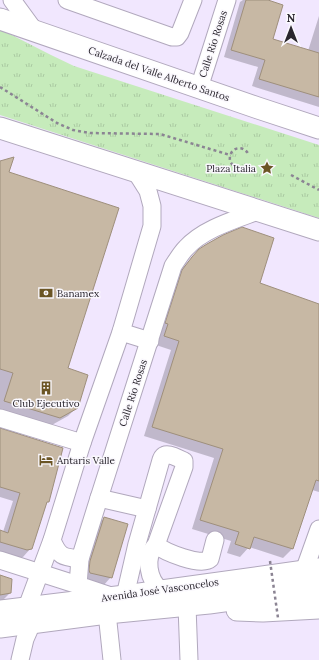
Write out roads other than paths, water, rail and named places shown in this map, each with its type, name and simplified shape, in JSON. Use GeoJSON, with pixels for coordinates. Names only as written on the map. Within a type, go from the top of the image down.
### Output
{"type":"FeatureCollection","features":[{"type":"Feature","properties":{"kind":"main road","name":"Calzada del Valle Alberto Santos"},"geometry":{"type":"LineString","coordinates":[[0,19],[319,128]]}},
{"type":"Feature","properties":{"kind":"main road"},"geometry":{"type":"LineString","coordinates":[[0,128],[319,230]]}},
{"type":"Feature","properties":{"kind":"main road","name":"Avenida José Vasconcelos"},"geometry":{"type":"LineString","coordinates":[[0,627],[30,615],[115,602],[161,590],[312,570]]}},
{"type":"Feature","properties":{"kind":"main road","name":"Avenida José Vasconcelos"},"geometry":{"type":"LineString","coordinates":[[115,602],[187,606],[319,588]]}},
{"type":"Feature","properties":{"kind":"main road"},"geometry":{"type":"LineString","coordinates":[[209,604],[238,610],[263,611],[319,608]]}},
{"type":"Feature","properties":{"kind":"main road","name":"Avenida José Vasconcelos"},"geometry":{"type":"LineString","coordinates":[[0,611],[30,615]]}},
{"type":"Feature","properties":{"kind":"street"},"geometry":{"type":"LineString","coordinates":[[12,0],[34,30]]}},
{"type":"Feature","properties":{"kind":"street"},"geometry":{"type":"LineString","coordinates":[[67,0],[172,37],[177,37],[180,33],[193,0]]}},
{"type":"Feature","properties":{"kind":"street","name":"Calle Río Rosas"},"geometry":{"type":"LineString","coordinates":[[199,88],[227,0]]}},
{"type":"Feature","properties":{"kind":"street"},"geometry":{"type":"LineString","coordinates":[[20,660],[40,573],[52,540],[82,443],[121,332],[152,226],[152,206],[148,191],[136,172]]}},
{"type":"Feature","properties":{"kind":"street","name":"Calle Río Rosas"},"geometry":{"type":"LineString","coordinates":[[78,585],[80,559],[173,266],[186,248],[199,236],[226,223],[258,211]]}},
{"type":"Feature","properties":{"kind":"street"},"geometry":{"type":"LineString","coordinates":[[121,332],[150,341]]}},
{"type":"Feature","properties":{"kind":"street"},"geometry":{"type":"LineString","coordinates":[[0,418],[82,443]]}},
{"type":"Feature","properties":{"kind":"street"},"geometry":{"type":"LineString","coordinates":[[112,660],[115,602],[147,510],[160,460],[162,456],[168,455],[182,460],[184,467],[156,545],[152,548],[150,554],[150,576],[156,586],[161,590]]}},
{"type":"Feature","properties":{"kind":"street"},"geometry":{"type":"LineString","coordinates":[[99,498],[147,510]]}},
{"type":"Feature","properties":{"kind":"street"},"geometry":{"type":"LineString","coordinates":[[312,570],[317,538]]}},
{"type":"Feature","properties":{"kind":"street"},"geometry":{"type":"LineString","coordinates":[[52,540],[56,549],[63,556],[80,559]]}},
{"type":"Feature","properties":{"kind":"street"},"geometry":{"type":"LineString","coordinates":[[156,545],[166,551],[187,559],[206,562],[210,559],[215,540]]}},
{"type":"Feature","properties":{"kind":"street"},"geometry":{"type":"LineString","coordinates":[[0,560],[78,585],[115,602]]}},
{"type":"Feature","properties":{"kind":"street"},"geometry":{"type":"LineString","coordinates":[[187,606],[189,660]]}},
{"type":"Feature","properties":{"kind":"place","name":"Plaza Italia"},"geometry":{"type":"Point","coordinates":[267,168]}},
{"type":"Feature","properties":{"kind":"place","name":"Banamex"},"geometry":{"type":"Point","coordinates":[46,293]}},
{"type":"Feature","properties":{"kind":"place","name":"Club Ejecutivo"},"geometry":{"type":"Point","coordinates":[46,388]}},
{"type":"Feature","properties":{"kind":"place","name":"Antaris Valle"},"geometry":{"type":"Point","coordinates":[46,460]}}]}
